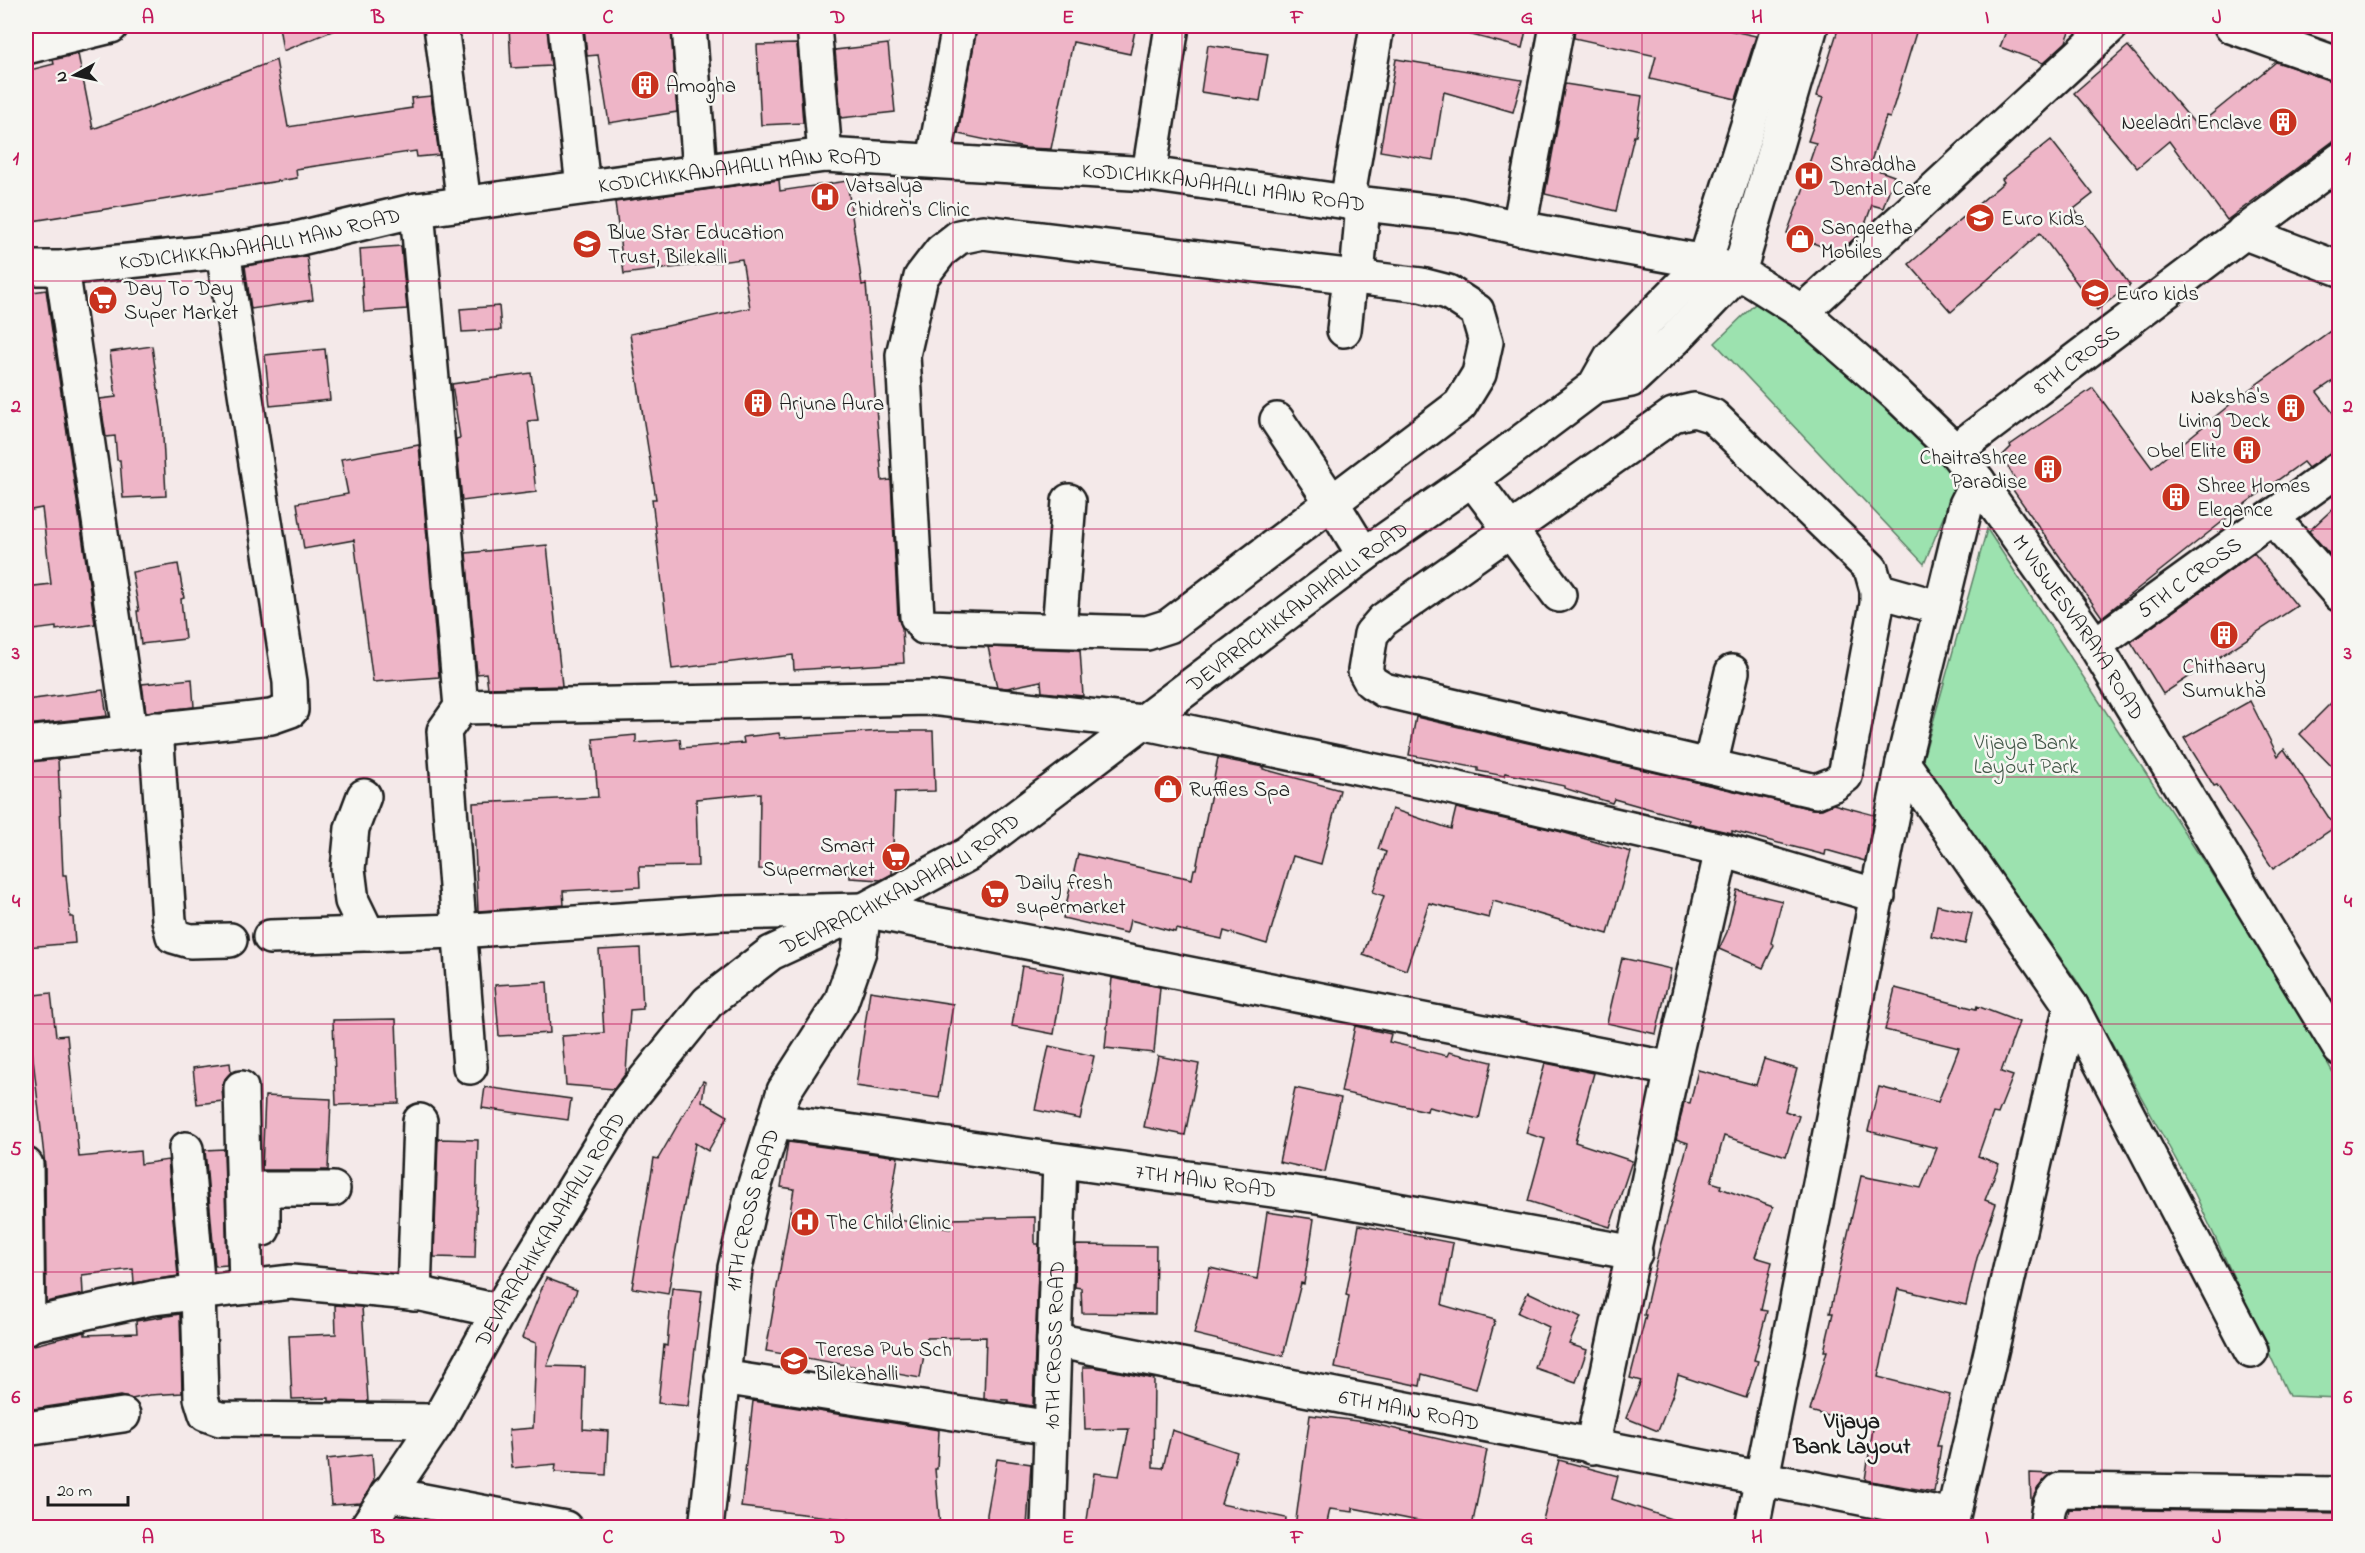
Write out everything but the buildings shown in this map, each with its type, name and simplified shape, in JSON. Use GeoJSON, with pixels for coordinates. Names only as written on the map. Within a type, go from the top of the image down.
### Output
{"type":"FeatureCollection","features":[{"type":"Feature","properties":{"kind":"street"},"geometry":{"type":"LineString","coordinates":[[26,47],[111,26]]}},
{"type":"Feature","properties":{"kind":"street"},"geometry":{"type":"LineString","coordinates":[[441,26],[464,204]]}},
{"type":"Feature","properties":{"kind":"street"},"geometry":{"type":"LineString","coordinates":[[565,26],[583,187]]}},
{"type":"Feature","properties":{"kind":"street"},"geometry":{"type":"LineString","coordinates":[[689,26],[699,171]]}},
{"type":"Feature","properties":{"kind":"street"},"geometry":{"type":"LineString","coordinates":[[814,26],[825,155]]}},
{"type":"Feature","properties":{"kind":"street"},"geometry":{"type":"LineString","coordinates":[[934,160],[958,26]]}},
{"type":"Feature","properties":{"kind":"street"},"geometry":{"type":"LineString","coordinates":[[1149,174],[1172,26]]}},
{"type":"Feature","properties":{"kind":"street"},"geometry":{"type":"LineString","coordinates":[[1344,330],[1353,277],[1355,203],[1377,26]]}},
{"type":"Feature","properties":{"kind":"street"},"geometry":{"type":"LineString","coordinates":[[1519,228],[1557,26]]}},
{"type":"Feature","properties":{"kind":"street","name":"DEVARACHIKKANAHALLI ROAD"},"geometry":{"type":"LineString","coordinates":[[366,1527],[438,1420],[499,1311],[627,1102],[708,1002],[771,953],[864,910],[968,854],[1364,555],[1472,479],[1594,387],[1611,357],[1705,262],[1779,26]]}},
{"type":"Feature","properties":{"kind":"street"},"geometry":{"type":"LineString","coordinates":[[1705,262],[1739,272],[1811,26]]}},
{"type":"Feature","properties":{"kind":"street"},"geometry":{"type":"LineString","coordinates":[[1802,312],[2111,26]]}},
{"type":"Feature","properties":{"kind":"street"},"geometry":{"type":"LineString","coordinates":[[2231,26],[2340,65]]}},
{"type":"Feature","properties":{"kind":"street","name":"KODICHIKKANAHALLI MAIN ROAD"},"geometry":{"type":"LineString","coordinates":[[26,268],[62,268],[224,251],[296,239],[417,210],[825,155],[1149,174],[1355,203],[1461,215],[1705,262]]}},
{"type":"Feature","properties":{"kind":"street","name":"8TH CROSS"},"geometry":{"type":"LineString","coordinates":[[1954,452],[2340,160]]}},
{"type":"Feature","properties":{"kind":"street"},"geometry":{"type":"LineString","coordinates":[[417,210],[461,707],[444,731],[470,1067]]}},
{"type":"Feature","properties":{"kind":"street"},"geometry":{"type":"LineString","coordinates":[[983,232],[1421,285],[1448,292],[1477,311],[1486,342],[1479,374],[1460,405],[1331,501],[1169,626],[1146,633],[924,627],[917,617],[903,355],[921,278],[941,252],[959,237],[983,232]]}},
{"type":"Feature","properties":{"kind":"street"},"geometry":{"type":"LineString","coordinates":[[2243,232],[2340,269]]}},
{"type":"Feature","properties":{"kind":"street"},"geometry":{"type":"LineString","coordinates":[[26,744],[271,717],[291,710],[290,682],[224,251]]}},
{"type":"Feature","properties":{"kind":"street"},"geometry":{"type":"LineString","coordinates":[[62,268],[143,730],[173,936],[190,941],[231,940]]}},
{"type":"Feature","properties":{"kind":"street","name":"DEVARACHIKKANAHALLI ROAD"},"geometry":{"type":"LineString","coordinates":[[1594,387],[1631,380],[1674,340],[1739,272]]}},
{"type":"Feature","properties":{"kind":"street","name":"M VISWESVARAYA ROAD"},"geometry":{"type":"LineString","coordinates":[[1739,272],[1802,312],[1896,394],[1954,452],[1978,481],[2095,645],[2340,1049]]}},
{"type":"Feature","properties":{"kind":"street"},"geometry":{"type":"LineString","coordinates":[[1694,410],[1713,416],[1871,569],[1877,590],[1877,604],[1845,776],[1834,784],[1816,791],[1384,690],[1371,682],[1365,671],[1371,634],[1383,620],[1673,415],[1694,410]]}},
{"type":"Feature","properties":{"kind":"street"},"geometry":{"type":"LineString","coordinates":[[1277,420],[1364,555]]}},
{"type":"Feature","properties":{"kind":"street","name":"5TH C CROSS"},"geometry":{"type":"LineString","coordinates":[[2095,645],[2340,468]]}},
{"type":"Feature","properties":{"kind":"street"},"geometry":{"type":"LineString","coordinates":[[1472,479],[1559,595]]}},
{"type":"Feature","properties":{"kind":"street"},"geometry":{"type":"LineString","coordinates":[[1752,1527],[1903,763],[1966,505],[1978,481]]}},
{"type":"Feature","properties":{"kind":"street"},"geometry":{"type":"LineString","coordinates":[[1059,630],[1069,501]]}},
{"type":"Feature","properties":{"kind":"street"},"geometry":{"type":"LineString","coordinates":[[2273,518],[2340,596]]}},
{"type":"Feature","properties":{"kind":"street"},"geometry":{"type":"LineString","coordinates":[[1877,590],[1941,608]]}},
{"type":"Feature","properties":{"kind":"street"},"geometry":{"type":"LineString","coordinates":[[1710,766],[1732,672]]}},
{"type":"Feature","properties":{"kind":"street"},"geometry":{"type":"LineString","coordinates":[[461,707],[931,698],[1141,722],[1428,782],[1722,850],[1878,896]]}},
{"type":"Feature","properties":{"kind":"street"},"geometry":{"type":"LineString","coordinates":[[1903,763],[2071,1006],[2251,1351]]}},
{"type":"Feature","properties":{"kind":"street"},"geometry":{"type":"LineString","coordinates":[[364,796],[352,828],[348,869],[352,901],[368,934]]}},
{"type":"Feature","properties":{"kind":"street"},"geometry":{"type":"LineString","coordinates":[[1592,1447],[1635,1253],[1672,1069],[1722,850]]}},
{"type":"Feature","properties":{"kind":"street"},"geometry":{"type":"LineString","coordinates":[[270,937],[458,932],[723,913],[864,910],[1672,1069]]}},
{"type":"Feature","properties":{"kind":"street","name":"11TH CROSS ROAD"},"geometry":{"type":"LineString","coordinates":[[706,1527],[735,1268],[752,1194],[784,1091],[841,1002],[859,951],[864,910]]}},
{"type":"Feature","properties":{"kind":"street","name":"6TH MAIN ROAD"},"geometry":{"type":"LineString","coordinates":[[1054,1340],[1953,1516],[2071,1006]]}},
{"type":"Feature","properties":{"kind":"street"},"geometry":{"type":"LineString","coordinates":[[242,1088],[255,1286]]}},
{"type":"Feature","properties":{"kind":"street"},"geometry":{"type":"LineString","coordinates":[[414,1294],[420,1120]]}},
{"type":"Feature","properties":{"kind":"street","name":"7TH MAIN ROAD"},"geometry":{"type":"LineString","coordinates":[[775,1121],[1324,1197],[1635,1253]]}},
{"type":"Feature","properties":{"kind":"street"},"geometry":{"type":"LineString","coordinates":[[186,1149],[198,1292],[201,1398],[206,1414],[220,1419],[438,1420]]}},
{"type":"Feature","properties":{"kind":"street","name":"10TH CROSS ROAD"},"geometry":{"type":"LineString","coordinates":[[1048,1527],[1060,1161]]}},
{"type":"Feature","properties":{"kind":"street"},"geometry":{"type":"LineString","coordinates":[[26,1165],[27,1326],[152,1298],[291,1282],[414,1294],[499,1311]]}},
{"type":"Feature","properties":{"kind":"street"},"geometry":{"type":"LineString","coordinates":[[255,1286],[263,1189],[333,1189]]}},
{"type":"Feature","properties":{"kind":"street"},"geometry":{"type":"LineString","coordinates":[[722,1377],[1051,1428]]}},
{"type":"Feature","properties":{"kind":"street"},"geometry":{"type":"LineString","coordinates":[[26,1429],[123,1415]]}},
{"type":"Feature","properties":{"kind":"street"},"geometry":{"type":"LineString","coordinates":[[2047,1527],[2047,1510],[2050,1500],[2060,1490],[2340,1494]]}},
{"type":"Feature","properties":{"kind":"street"},"geometry":{"type":"LineString","coordinates":[[387,1494],[565,1527]]}},
{"type":"Feature","properties":{"kind":"green space"},"geometry":{"type":"Polygon","coordinates":[[[1756,303],[1818,342],[1960,477],[1924,564],[1715,343],[1756,303]]]}},
{"type":"Feature","properties":{"kind":"green space","name":"Vijaya Bank Layout Park"},"geometry":{"type":"Polygon","coordinates":[[[1987,529],[2274,970],[2339,1083],[2339,1398],[2289,1396],[2195,1194],[2077,981],[1922,762],[1987,529]]]}},
{"type":"Feature","properties":{"kind":"place","name":"Amogha"},"geometry":{"type":"Point","coordinates":[645,85]}},
{"type":"Feature","properties":{"kind":"place","name":"Neeladri Enclave"},"geometry":{"type":"Point","coordinates":[2283,122]}},
{"type":"Feature","properties":{"kind":"place","name":"Shraddha Dental Care"},"geometry":{"type":"Point","coordinates":[1809,176]}},
{"type":"Feature","properties":{"kind":"place","name":"Vatsalya Chidren's Clinic"},"geometry":{"type":"Point","coordinates":[825,197]}},
{"type":"Feature","properties":{"kind":"place","name":"Euro Kids"},"geometry":{"type":"Point","coordinates":[1980,218]}},
{"type":"Feature","properties":{"kind":"place","name":"Sangeetha Mobiles"},"geometry":{"type":"Point","coordinates":[1800,239]}},
{"type":"Feature","properties":{"kind":"place","name":"Blue Star Education Trust, Bilekalli"},"geometry":{"type":"Point","coordinates":[587,244]}},
{"type":"Feature","properties":{"kind":"place","name":"Euro kids"},"geometry":{"type":"Point","coordinates":[2095,293]}},
{"type":"Feature","properties":{"kind":"place","name":"Day To Day Super Market"},"geometry":{"type":"Point","coordinates":[103,300]}},
{"type":"Feature","properties":{"kind":"place","name":"Arjuna Aura"},"geometry":{"type":"Point","coordinates":[758,403]}},
{"type":"Feature","properties":{"kind":"place","name":"Naksha's Living Deck"},"geometry":{"type":"Point","coordinates":[2291,408]}},
{"type":"Feature","properties":{"kind":"place","name":"Obel Elite"},"geometry":{"type":"Point","coordinates":[2247,450]}},
{"type":"Feature","properties":{"kind":"place","name":"Chaitrashree Paradise"},"geometry":{"type":"Point","coordinates":[2048,469]}},
{"type":"Feature","properties":{"kind":"place","name":"Shree Homes Elegance"},"geometry":{"type":"Point","coordinates":[2176,497]}},
{"type":"Feature","properties":{"kind":"place","name":"Chithaary Sumukha"},"geometry":{"type":"Point","coordinates":[2224,635]}},
{"type":"Feature","properties":{"kind":"place","name":"Ruffles Spa"},"geometry":{"type":"Point","coordinates":[1168,789]}},
{"type":"Feature","properties":{"kind":"place","name":"Smart Supermarket"},"geometry":{"type":"Point","coordinates":[896,857]}},
{"type":"Feature","properties":{"kind":"place","name":"Daily fresh supermarket"},"geometry":{"type":"Point","coordinates":[995,894]}},
{"type":"Feature","properties":{"kind":"place","name":"The Child Clinic"},"geometry":{"type":"Point","coordinates":[805,1222]}},
{"type":"Feature","properties":{"kind":"place","name":"Teresa Pub Sch Bilekahalli"},"geometry":{"type":"Point","coordinates":[794,1361]}},
{"type":"Feature","properties":{"kind":"district","name":"Vijaya Bank Layout"},"geometry":{"type":"Point","coordinates":[1852,1432]}}]}
